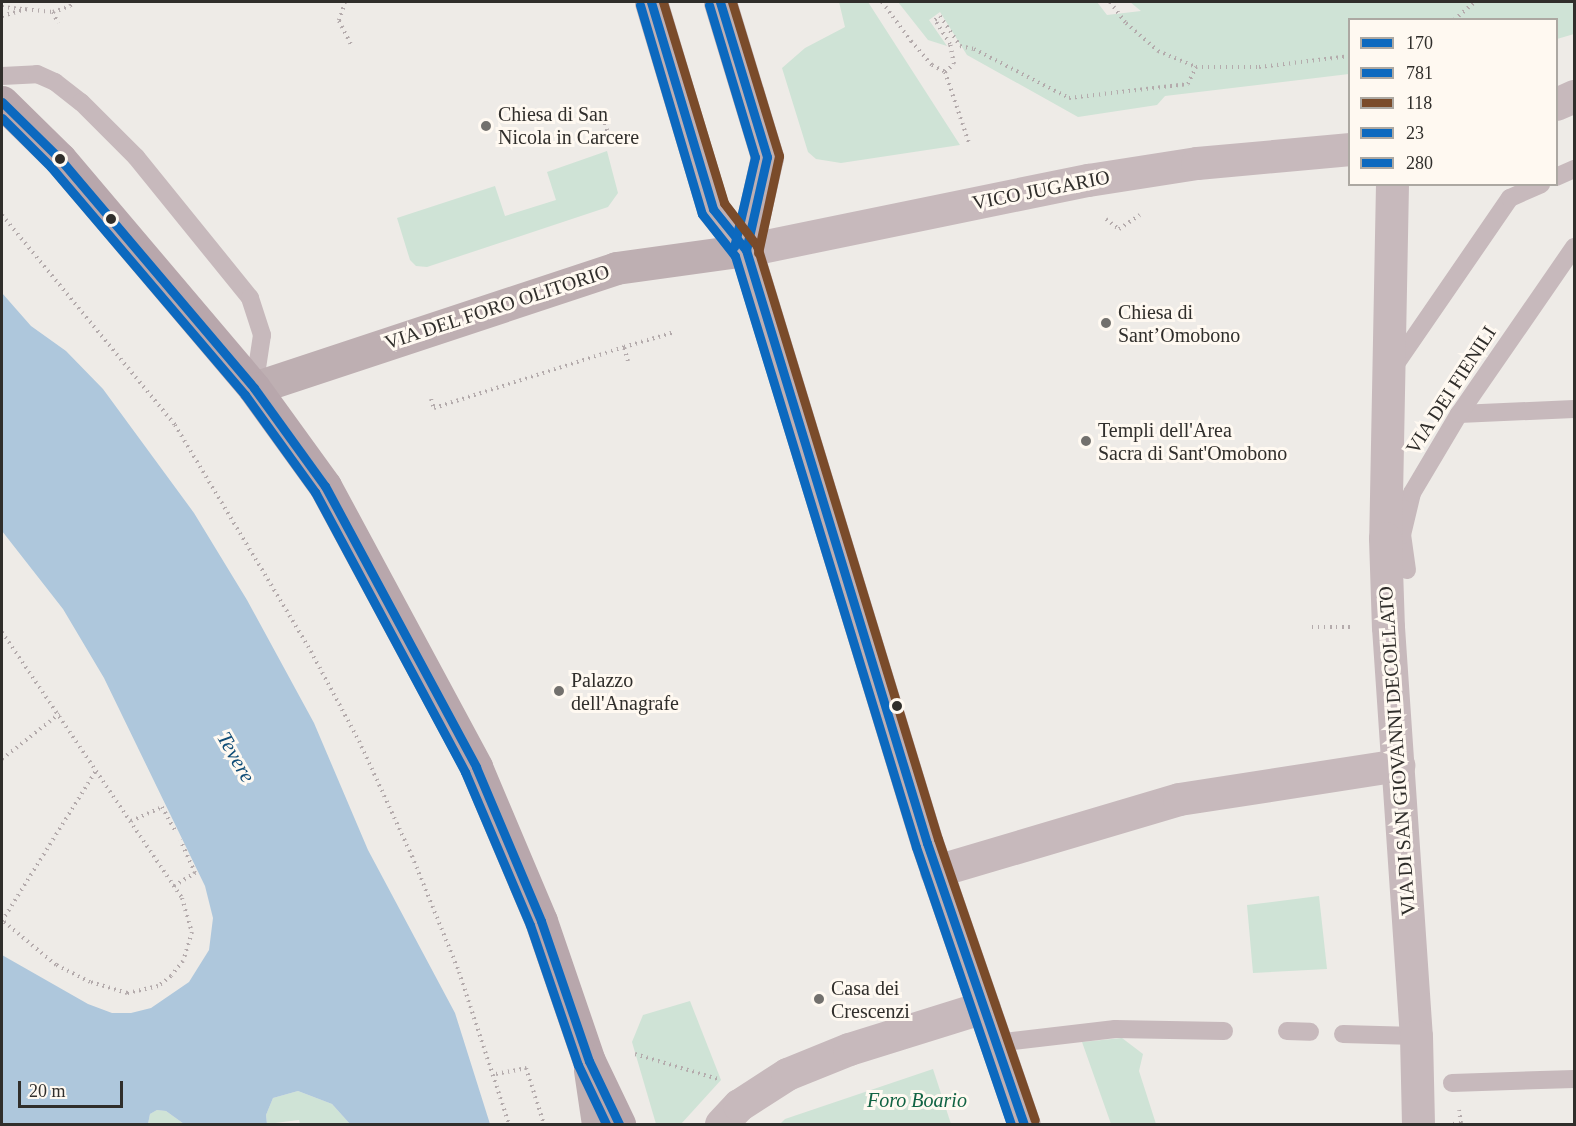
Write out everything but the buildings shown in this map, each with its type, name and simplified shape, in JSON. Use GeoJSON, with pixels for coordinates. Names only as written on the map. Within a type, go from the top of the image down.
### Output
{"type":"FeatureCollection","features":[{"type":"Feature","properties":{"kind":"main road"},"geometry":{"type":"LineString","coordinates":[[651,2],[713,209],[746,250],[936,871],[1024,1125]]}},
{"type":"Feature","properties":{"kind":"main road"},"geometry":{"type":"LineString","coordinates":[[697,2],[759,200]]}},
{"type":"Feature","properties":{"kind":"main road"},"geometry":{"type":"LineString","coordinates":[[720,2],[767,157],[746,250]]}},
{"type":"Feature","properties":{"kind":"main road"},"geometry":{"type":"LineString","coordinates":[[2,102],[60,159],[254,387],[325,486],[476,767],[541,921],[589,1061],[619,1125]]}},
{"type":"Feature","properties":{"kind":"main road","name":"VIA DEL FORO OLITORIO"},"geometry":{"type":"LineString","coordinates":[[254,387],[616,268],[746,250]]}},
{"type":"Feature","properties":{"kind":"main road"},"geometry":{"type":"LineString","coordinates":[[589,1061],[597,1125]]}},
{"type":"Feature","properties":{"kind":"street"},"geometry":{"type":"LineString","coordinates":[[1558,104],[1575,96]]}},
{"type":"Feature","properties":{"kind":"street","name":"VICO JUGARIO"},"geometry":{"type":"LineString","coordinates":[[746,250],[1088,180],[1344,149]]}},
{"type":"Feature","properties":{"kind":"street","name":"VIA DI SAN GIOVANNI DECOLLATO"},"geometry":{"type":"LineString","coordinates":[[1392,186],[1387,377],[1387,594],[1416,1036],[1418,1125]]}},
{"type":"Feature","properties":{"kind":"street"},"geometry":{"type":"LineString","coordinates":[[936,871],[1179,799],[1398,765]]}},
{"type":"Feature","properties":{"kind":"street"},"geometry":{"type":"LineString","coordinates":[[721,1125],[739,1105],[787,1074],[849,1049],[984,1007]]}},
{"type":"Feature","properties":{"kind":"lane"},"geometry":{"type":"LineString","coordinates":[[2,76],[37,74],[55,82],[96,117],[158,183],[250,298],[262,335],[254,387]]}},
{"type":"Feature","properties":{"kind":"lane"},"geometry":{"type":"LineString","coordinates":[[1558,177],[1575,169]]}},
{"type":"Feature","properties":{"kind":"lane"},"geometry":{"type":"LineString","coordinates":[[1387,377],[1510,198],[1536,186]]}},
{"type":"Feature","properties":{"kind":"lane","name":"VIA DEI FIENILI"},"geometry":{"type":"LineString","coordinates":[[1407,570],[1402,535],[1412,493],[1459,414],[1575,247]]}},
{"type":"Feature","properties":{"kind":"lane"},"geometry":{"type":"LineString","coordinates":[[1459,414],[1575,408]]}},
{"type":"Feature","properties":{"kind":"lane"},"geometry":{"type":"LineString","coordinates":[[996,1043],[1115,1029],[1224,1031]]}},
{"type":"Feature","properties":{"kind":"lane"},"geometry":{"type":"LineString","coordinates":[[1287,1031],[1310,1032]]}},
{"type":"Feature","properties":{"kind":"lane"},"geometry":{"type":"LineString","coordinates":[[1343,1034],[1416,1036]]}},
{"type":"Feature","properties":{"kind":"lane"},"geometry":{"type":"LineString","coordinates":[[1452,1083],[1575,1079]]}},
{"type":"Feature","properties":{"kind":"path"},"geometry":{"type":"LineString","coordinates":[[2,7],[32,8],[53,12],[70,6],[73,2]]}},
{"type":"Feature","properties":{"kind":"path"},"geometry":{"type":"LineString","coordinates":[[345,2],[340,10],[341,29],[352,46]]}},
{"type":"Feature","properties":{"kind":"path"},"geometry":{"type":"LineString","coordinates":[[882,2],[932,65],[945,72],[969,143]]}},
{"type":"Feature","properties":{"kind":"path"},"geometry":{"type":"LineString","coordinates":[[1110,2],[1126,23],[1158,51],[1196,67],[1259,67],[1348,56]]}},
{"type":"Feature","properties":{"kind":"path"},"geometry":{"type":"LineString","coordinates":[[1456,18],[1475,2]]}},
{"type":"Feature","properties":{"kind":"path"},"geometry":{"type":"LineString","coordinates":[[2,16],[32,8]]}},
{"type":"Feature","properties":{"kind":"path"},"geometry":{"type":"LineString","coordinates":[[53,12],[58,23]]}},
{"type":"Feature","properties":{"kind":"path"},"geometry":{"type":"LineString","coordinates":[[945,72],[954,64],[950,44],[935,20],[940,16],[960,46],[974,49],[1069,98],[1188,84],[1196,67]]}},
{"type":"Feature","properties":{"kind":"path"},"geometry":{"type":"LineString","coordinates":[[594,114],[601,111],[608,133]]}},
{"type":"Feature","properties":{"kind":"path"},"geometry":{"type":"LineString","coordinates":[[2,215],[175,425],[308,646],[359,741],[412,856],[495,1074],[509,1125]]}},
{"type":"Feature","properties":{"kind":"path"},"geometry":{"type":"LineString","coordinates":[[1106,219],[1119,229],[1140,215]]}},
{"type":"Feature","properties":{"kind":"path"},"geometry":{"type":"LineString","coordinates":[[431,399],[434,408],[675,332]]}},
{"type":"Feature","properties":{"kind":"path"},"geometry":{"type":"LineString","coordinates":[[624,347],[628,361]]}},
{"type":"Feature","properties":{"kind":"path"},"geometry":{"type":"LineString","coordinates":[[1312,627],[1361,627]]}},
{"type":"Feature","properties":{"kind":"path"},"geometry":{"type":"LineString","coordinates":[[2,632],[97,769],[174,886],[192,920],[191,945],[171,976],[142,991],[127,993],[90,982],[56,965],[2,921],[97,769]]}},
{"type":"Feature","properties":{"kind":"path"},"geometry":{"type":"LineString","coordinates":[[2,759],[60,714]]}},
{"type":"Feature","properties":{"kind":"path"},"geometry":{"type":"LineString","coordinates":[[130,820],[162,807],[176,832]]}},
{"type":"Feature","properties":{"kind":"path"},"geometry":{"type":"LineString","coordinates":[[174,886],[195,873],[180,840]]}},
{"type":"Feature","properties":{"kind":"path"},"geometry":{"type":"LineString","coordinates":[[635,1054],[721,1080]]}},
{"type":"Feature","properties":{"kind":"path"},"geometry":{"type":"LineString","coordinates":[[495,1074],[526,1068],[544,1125]]}},
{"type":"Feature","properties":{"kind":"green space"},"geometry":{"type":"Polygon","coordinates":[[[839,2],[868,2],[960,145],[841,163],[816,159],[808,152],[782,68],[805,48],[845,27],[839,2]]]}},
{"type":"Feature","properties":{"kind":"green space"},"geometry":{"type":"Polygon","coordinates":[[[898,2],[1097,2],[1107,15],[1141,11],[1130,2],[1574,2],[1574,34],[1558,39],[1558,18],[1348,18],[1348,74],[1165,96],[1157,105],[1078,117],[967,55],[940,12],[929,20],[947,46],[928,40],[898,2]]]}},
{"type":"Feature","properties":{"kind":"green space"},"geometry":{"type":"Polygon","coordinates":[[[607,151],[618,193],[608,207],[427,267],[416,266],[410,260],[397,218],[495,186],[505,216],[556,200],[547,172],[607,151]]]}},
{"type":"Feature","properties":{"kind":"green space"},"geometry":{"type":"Polygon","coordinates":[[[1319,896],[1327,969],[1253,973],[1247,905],[1319,896]]]}},
{"type":"Feature","properties":{"kind":"green space"},"geometry":{"type":"Polygon","coordinates":[[[690,1001],[721,1080],[681,1124],[656,1124],[632,1042],[643,1015],[690,1001]]]}},
{"type":"Feature","properties":{"kind":"green space"},"geometry":{"type":"Polygon","coordinates":[[[1122,1038],[1143,1054],[1139,1071],[1156,1124],[1111,1124],[1082,1042],[1122,1038]]]}},
{"type":"Feature","properties":{"kind":"green space","name":"Foro Boario"},"geometry":{"type":"Polygon","coordinates":[[[933,1069],[951,1124],[780,1124],[785,1119],[933,1069]]]}},
{"type":"Feature","properties":{"kind":"green space"},"geometry":{"type":"Polygon","coordinates":[[[298,1091],[332,1104],[350,1124],[300,1124],[299,1120],[267,1124],[266,1115],[273,1098],[298,1091]]]}},
{"type":"Feature","properties":{"kind":"green space"},"geometry":{"type":"Polygon","coordinates":[[[157,1110],[166,1111],[184,1124],[148,1124],[150,1114],[157,1110]]]}},
{"type":"Feature","properties":{"kind":"water","name":"Tevere"},"geometry":{"type":"Polygon","coordinates":[[[2,293],[31,326],[66,351],[103,389],[194,513],[247,600],[314,723],[368,850],[455,1013],[490,1124],[350,1124],[332,1104],[298,1091],[273,1098],[266,1115],[267,1124],[184,1124],[166,1111],[157,1110],[150,1114],[148,1124],[2,1124],[2,955],[88,1004],[112,1013],[131,1013],[151,1008],[189,982],[209,950],[213,918],[205,886],[104,678],[63,609],[2,531],[2,293]]]}},
{"type":"Feature","properties":{"kind":"transit line","name":"170"},"geometry":{"type":"LineString","coordinates":[[651,2],[713,209],[746,250],[927,843],[1024,1124]]}},
{"type":"Feature","properties":{"kind":"transit line","name":"118"},"geometry":{"type":"LineString","coordinates":[[663,2],[724,203],[757,246],[938,839],[1035,1120]]}},
{"type":"Feature","properties":{"kind":"transit line","name":"170"},"geometry":{"type":"LineString","coordinates":[[720,2],[767,157],[746,250]]}},
{"type":"Feature","properties":{"kind":"transit line","name":"118"},"geometry":{"type":"LineString","coordinates":[[732,2],[779,156],[758,253]]}},
{"type":"Feature","properties":{"kind":"transit line","name":"781"},"geometry":{"type":"LineString","coordinates":[[640,5],[702,214],[735,256],[916,847],[1011,1124]]}},
{"type":"Feature","properties":{"kind":"transit line","name":"781"},"geometry":{"type":"LineString","coordinates":[[709,5],[755,157],[734,247]]}},
{"type":"Feature","properties":{"kind":"transit line","name":"23"},"geometry":{"type":"LineString","coordinates":[[2,102],[60,159],[254,388],[325,486],[476,767],[541,921],[589,1061],[619,1124]]}},
{"type":"Feature","properties":{"kind":"transit line","name":"280"},"geometry":{"type":"LineString","coordinates":[[2,118],[51,167],[245,395],[315,492],[465,772],[530,925],[578,1065],[606,1124]]}},
{"type":"Feature","properties":{"kind":"place","name":"Chiesa di San Nicola in Carcere"},"geometry":{"type":"Point","coordinates":[486,126]}},
{"type":"Feature","properties":{"kind":"place","name":"Chiesa di Sant’Omobono"},"geometry":{"type":"Point","coordinates":[1106,323]}},
{"type":"Feature","properties":{"kind":"place","name":"Templi dell'Area Sacra di Sant'Omobono"},"geometry":{"type":"Point","coordinates":[1086,441]}},
{"type":"Feature","properties":{"kind":"place","name":"Palazzo dell'Anagrafe"},"geometry":{"type":"Point","coordinates":[559,691]}},
{"type":"Feature","properties":{"kind":"place","name":"Casa dei Crescenzi"},"geometry":{"type":"Point","coordinates":[819,999]}}]}
